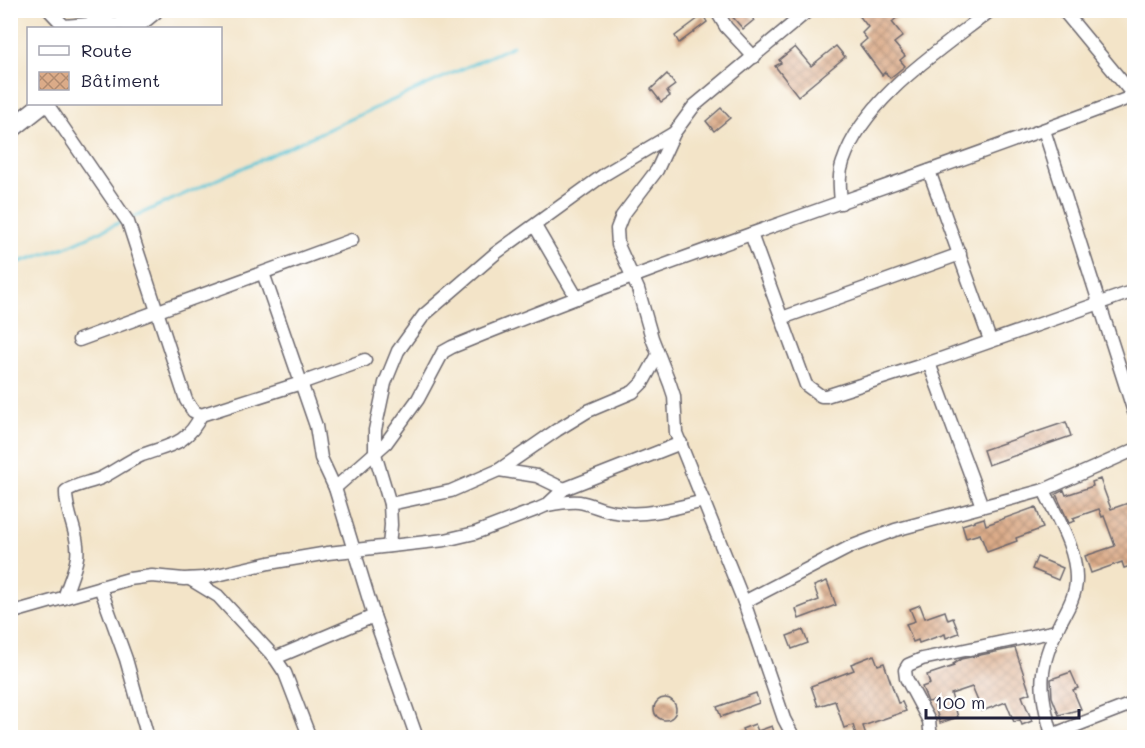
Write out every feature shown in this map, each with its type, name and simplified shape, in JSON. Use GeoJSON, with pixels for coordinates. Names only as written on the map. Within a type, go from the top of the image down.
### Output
{"type":"FeatureCollection","features":[{"type":"Feature","properties":{"kind":"main road"},"geometry":{"type":"LineString","coordinates":[[135,26],[154,10]]}},
{"type":"Feature","properties":{"kind":"main road"},"geometry":{"type":"LineString","coordinates":[[12,126],[44,105]]}},
{"type":"Feature","properties":{"kind":"street"},"geometry":{"type":"LineString","coordinates":[[49,10],[64,26],[101,23],[135,26]]}},
{"type":"Feature","properties":{"kind":"street"},"geometry":{"type":"LineString","coordinates":[[716,10],[726,27],[754,57]]}},
{"type":"Feature","properties":{"kind":"street"},"geometry":{"type":"LineString","coordinates":[[794,738],[782,712],[744,602],[676,433],[674,396],[658,355],[638,289],[618,245],[617,229],[622,216],[657,171],[674,133],[694,106],[809,10]]}},
{"type":"Feature","properties":{"kind":"street"},"geometry":{"type":"LineString","coordinates":[[841,203],[840,175],[843,162],[855,136],[872,110],[935,54],[991,10]]}},
{"type":"Feature","properties":{"kind":"street"},"geometry":{"type":"LineString","coordinates":[[335,488],[386,443],[418,399],[443,352],[457,344],[632,277],[1134,96],[1063,10]]}},
{"type":"Feature","properties":{"kind":"street"},"geometry":{"type":"LineString","coordinates":[[46,105],[128,222],[186,400],[193,411],[201,415],[364,360]]}},
{"type":"Feature","properties":{"kind":"street"},"geometry":{"type":"LineString","coordinates":[[1044,130],[1101,302],[1134,412]]}},
{"type":"Feature","properties":{"kind":"street"},"geometry":{"type":"LineString","coordinates":[[389,546],[390,504],[375,454],[375,430],[386,383],[398,351],[424,315],[496,253],[605,174],[674,133]]}},
{"type":"Feature","properties":{"kind":"street"},"geometry":{"type":"LineString","coordinates":[[929,171],[990,340]]}},
{"type":"Feature","properties":{"kind":"street"},"geometry":{"type":"LineString","coordinates":[[535,226],[577,298]]}},
{"type":"Feature","properties":{"kind":"street"},"geometry":{"type":"LineString","coordinates":[[751,234],[806,385],[821,396],[929,363],[1134,291]]}},
{"type":"Feature","properties":{"kind":"street"},"geometry":{"type":"LineString","coordinates":[[79,340],[352,240]]}},
{"type":"Feature","properties":{"kind":"street"},"geometry":{"type":"LineString","coordinates":[[782,318],[960,254]]}},
{"type":"Feature","properties":{"kind":"street"},"geometry":{"type":"LineString","coordinates":[[263,273],[316,426],[321,458],[335,488],[374,616],[417,738]]}},
{"type":"Feature","properties":{"kind":"street"},"geometry":{"type":"LineString","coordinates":[[390,504],[451,491],[500,470],[588,411],[633,392],[643,382],[658,355]]}},
{"type":"Feature","properties":{"kind":"street"},"geometry":{"type":"LineString","coordinates":[[929,363],[982,506]]}},
{"type":"Feature","properties":{"kind":"street"},"geometry":{"type":"LineString","coordinates":[[64,598],[77,556],[75,536],[65,501],[66,491],[73,486],[102,477],[142,455],[161,450],[186,438],[195,429],[201,415]]}},
{"type":"Feature","properties":{"kind":"street"},"geometry":{"type":"LineString","coordinates":[[547,505],[564,489],[681,443]]}},
{"type":"Feature","properties":{"kind":"street"},"geometry":{"type":"LineString","coordinates":[[744,602],[850,547],[895,530],[1044,490],[1134,450]]}},
{"type":"Feature","properties":{"kind":"street"},"geometry":{"type":"LineString","coordinates":[[500,470],[537,476],[564,489]]}},
{"type":"Feature","properties":{"kind":"street"},"geometry":{"type":"LineString","coordinates":[[1044,490],[1069,545],[1076,573],[1072,600],[1047,654],[1041,683],[1048,736],[1134,703]]}},
{"type":"Feature","properties":{"kind":"street"},"geometry":{"type":"LineString","coordinates":[[10,613],[129,579],[152,576],[204,578],[316,555],[445,540],[475,533],[547,505],[564,502],[580,502],[616,513],[633,513],[704,501]]}},
{"type":"Feature","properties":{"kind":"street"},"geometry":{"type":"LineString","coordinates":[[190,579],[218,596],[275,658],[285,673],[310,738]]}},
{"type":"Feature","properties":{"kind":"street"},"geometry":{"type":"LineString","coordinates":[[100,587],[126,659],[148,738]]}},
{"type":"Feature","properties":{"kind":"street"},"geometry":{"type":"LineString","coordinates":[[275,658],[374,616]]}},
{"type":"Feature","properties":{"kind":"street"},"geometry":{"type":"LineString","coordinates":[[931,738],[929,721],[906,678],[905,670],[908,665],[937,655],[1056,631]]}},
{"type":"Feature","properties":{"kind":"building"},"geometry":{"type":"Polygon","coordinates":[[[737,10],[746,10],[754,20],[743,29],[731,15],[737,10]]]}},
{"type":"Feature","properties":{"kind":"building"},"geometry":{"type":"Polygon","coordinates":[[[855,10],[905,10],[892,22],[903,36],[894,43],[905,56],[900,60],[905,66],[890,78],[885,72],[882,75],[860,45],[867,39],[862,33],[868,27],[855,10]]]}},
{"type":"Feature","properties":{"kind":"building"},"geometry":{"type":"Polygon","coordinates":[[[703,15],[707,22],[679,43],[675,36],[703,15]]]}},
{"type":"Feature","properties":{"kind":"building"},"geometry":{"type":"Polygon","coordinates":[[[836,46],[845,57],[798,96],[775,66],[781,63],[779,60],[795,47],[811,66],[836,46]]]}},
{"type":"Feature","properties":{"kind":"building"},"geometry":{"type":"Polygon","coordinates":[[[667,74],[675,85],[667,91],[670,96],[661,102],[651,89],[667,74]]]}},
{"type":"Feature","properties":{"kind":"building"},"geometry":{"type":"Polygon","coordinates":[[[721,108],[730,118],[714,131],[706,121],[721,108]]]}},
{"type":"Feature","properties":{"kind":"building"},"geometry":{"type":"Polygon","coordinates":[[[1066,422],[1071,436],[988,465],[983,450],[1066,422]]]}},
{"type":"Feature","properties":{"kind":"building"},"geometry":{"type":"Polygon","coordinates":[[[1100,479],[1111,509],[1134,501],[1134,565],[1124,568],[1122,562],[1091,573],[1085,556],[1115,546],[1104,516],[1102,517],[1099,509],[1073,518],[1075,521],[1069,523],[1056,494],[1064,490],[1066,495],[1093,486],[1092,482],[1100,479]]]}},
{"type":"Feature","properties":{"kind":"building"},"geometry":{"type":"Polygon","coordinates":[[[1036,507],[1043,528],[1016,538],[1017,541],[987,552],[980,534],[966,538],[962,525],[984,518],[986,525],[1036,507]]]}},
{"type":"Feature","properties":{"kind":"building"},"geometry":{"type":"Polygon","coordinates":[[[1037,557],[1063,568],[1058,580],[1032,569],[1037,557]]]}},
{"type":"Feature","properties":{"kind":"building"},"geometry":{"type":"Polygon","coordinates":[[[827,581],[836,605],[799,619],[796,609],[819,600],[814,586],[827,581]]]}},
{"type":"Feature","properties":{"kind":"building"},"geometry":{"type":"Polygon","coordinates":[[[920,605],[925,618],[945,611],[948,620],[953,618],[959,633],[946,638],[945,634],[919,643],[918,640],[913,642],[906,624],[915,621],[910,609],[920,605]]]}},
{"type":"Feature","properties":{"kind":"building"},"geometry":{"type":"Polygon","coordinates":[[[803,630],[808,643],[792,649],[787,636],[803,630]]]}},
{"type":"Feature","properties":{"kind":"building"},"geometry":{"type":"Polygon","coordinates":[[[1015,648],[1030,693],[1022,696],[1032,721],[1022,725],[1020,720],[1014,722],[1006,702],[982,711],[972,687],[951,694],[958,717],[940,723],[933,701],[928,702],[922,687],[930,684],[927,675],[954,666],[953,664],[961,659],[1015,648]]]}},
{"type":"Feature","properties":{"kind":"building"},"geometry":{"type":"Polygon","coordinates":[[[874,655],[878,665],[884,663],[898,703],[902,702],[906,711],[863,726],[867,738],[857,738],[853,725],[844,728],[835,701],[818,706],[811,686],[854,670],[851,664],[874,655]]]}},
{"type":"Feature","properties":{"kind":"building"},"geometry":{"type":"Polygon","coordinates":[[[1071,672],[1078,688],[1073,690],[1081,709],[1059,715],[1052,697],[1051,679],[1071,672]]]}},
{"type":"Feature","properties":{"kind":"building"},"geometry":{"type":"Polygon","coordinates":[[[756,693],[759,703],[721,717],[717,707],[756,693]]]}},
{"type":"Feature","properties":{"kind":"building"},"geometry":{"type":"Polygon","coordinates":[[[665,698],[673,701],[676,709],[673,717],[665,720],[657,717],[654,709],[657,701],[665,698]]]}},
{"type":"Feature","properties":{"kind":"building"},"geometry":{"type":"Polygon","coordinates":[[[755,724],[758,731],[772,726],[776,738],[744,738],[742,729],[755,724]]]}},
{"type":"Feature","properties":{"kind":"waterway"},"geometry":{"type":"LineString","coordinates":[[129,219],[513,46]]}},
{"type":"Feature","properties":{"kind":"waterway"},"geometry":{"type":"LineString","coordinates":[[10,265],[66,247],[123,221]]}}]}
